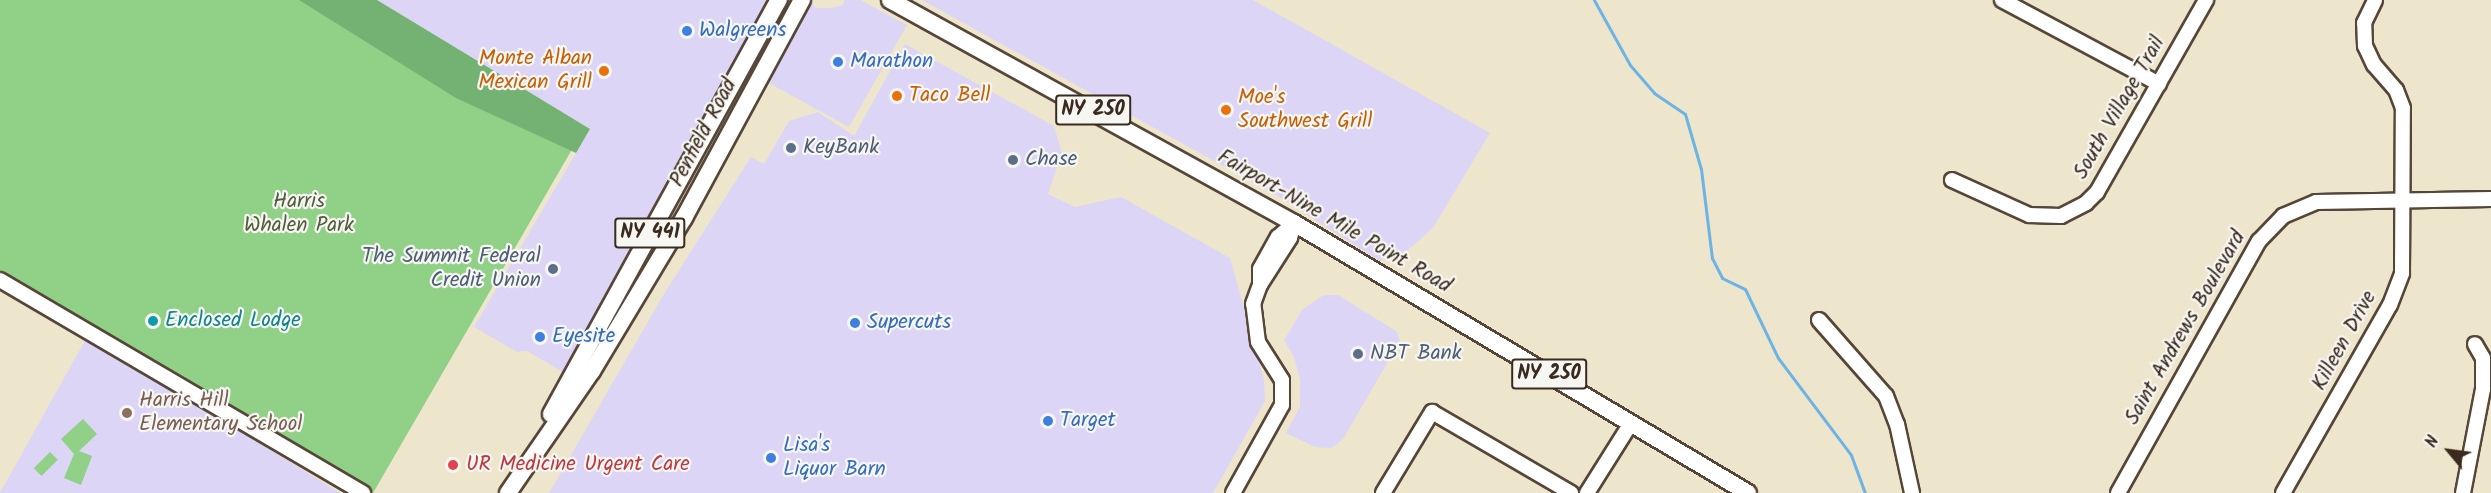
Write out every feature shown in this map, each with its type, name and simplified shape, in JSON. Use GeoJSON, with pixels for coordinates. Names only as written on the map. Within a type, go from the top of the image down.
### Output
{"type":"FeatureCollection","features":[{"type":"Feature","properties":{"kind":"main road","name":"Penfield Road"},"geometry":{"type":"LineString","coordinates":[[524,467],[577,362],[779,0]]}},
{"type":"Feature","properties":{"kind":"main road","name":"Penfield Road"},"geometry":{"type":"LineString","coordinates":[[508,493],[592,371],[684,218],[802,0]]}},
{"type":"Feature","properties":{"kind":"main road","name":"Fairport-Nine Mile Point Road"},"geometry":{"type":"LineString","coordinates":[[890,0],[1294,223],[1748,493]]}},
{"type":"Feature","properties":{"kind":"street"},"geometry":{"type":"LineString","coordinates":[[2002,0],[2159,84]]}},
{"type":"Feature","properties":{"kind":"street","name":"South Village Trail"},"geometry":{"type":"LineString","coordinates":[[1952,180],[2029,215],[2045,218],[2074,211],[2097,192],[2206,0]]}},
{"type":"Feature","properties":{"kind":"street","name":"Killeen Drive"},"geometry":{"type":"LineString","coordinates":[[2283,493],[2396,293],[2404,264],[2403,108],[2396,90],[2365,46],[2364,23],[2374,0]]}},
{"type":"Feature","properties":{"kind":"street","name":"Saint Andrews Boulevard"},"geometry":{"type":"LineString","coordinates":[[2118,493],[2259,241],[2272,225],[2300,206],[2316,202],[2404,198],[2491,199]]}},
{"type":"Feature","properties":{"kind":"street"},"geometry":{"type":"LineString","coordinates":[[1233,493],[1282,405],[1282,380],[1254,329],[1253,304],[1260,285],[1290,238],[1294,223]]}},
{"type":"Feature","properties":{"kind":"street"},"geometry":{"type":"LineString","coordinates":[[0,280],[363,493]]}},
{"type":"Feature","properties":{"kind":"street"},"geometry":{"type":"LineString","coordinates":[[1819,320],[1887,396],[1898,424],[1912,493]]}},
{"type":"Feature","properties":{"kind":"street"},"geometry":{"type":"LineString","coordinates":[[2463,493],[2483,389],[2483,358],[2475,344]]}},
{"type":"Feature","properties":{"kind":"street"},"geometry":{"type":"LineString","coordinates":[[1383,493],[1432,411],[1571,493]]}},
{"type":"Feature","properties":{"kind":"street"},"geometry":{"type":"LineString","coordinates":[[1587,493],[1631,423]]}},
{"type":"Feature","properties":{"kind":"shaded area"},"geometry":{"type":"Polygon","coordinates":[[[377,0],[771,0],[563,372],[527,351],[517,352],[474,327],[590,129],[377,0]]]}},
{"type":"Feature","properties":{"kind":"shaded area"},"geometry":{"type":"Polygon","coordinates":[[[844,0],[860,0],[907,25],[849,127],[767,82],[812,3],[815,8],[832,8],[843,5],[844,0]]]}},
{"type":"Feature","properties":{"kind":"shaded area"},"geometry":{"type":"Polygon","coordinates":[[[922,0],[1253,0],[1490,133],[1433,228],[1408,250],[1380,261],[1276,195],[922,0]]]}},
{"type":"Feature","properties":{"kind":"shaded area"},"geometry":{"type":"Polygon","coordinates":[[[905,44],[1054,126],[1062,153],[1048,194],[1075,207],[1121,197],[1230,258],[1264,380],[1265,401],[1213,493],[549,493],[664,294],[751,157],[764,164],[789,121],[818,112],[854,136],[905,44]]]}},
{"type":"Feature","properties":{"kind":"shaded area"},"geometry":{"type":"Polygon","coordinates":[[[1324,295],[1338,295],[1396,331],[1400,341],[1343,439],[1331,448],[1315,447],[1286,433],[1300,407],[1300,379],[1294,357],[1284,340],[1303,309],[1324,295]]]}},
{"type":"Feature","properties":{"kind":"shaded area","name":"Harris Hill Elementary School"},"geometry":{"type":"Polygon","coordinates":[[[87,337],[340,493],[0,493],[87,337]]]}},
{"type":"Feature","properties":{"kind":"green space","name":"Harris Whalen Park"},"geometry":{"type":"Polygon","coordinates":[[[0,0],[335,0],[578,139],[373,493],[0,274],[0,0]]]}},
{"type":"Feature","properties":{"kind":"green space"},"geometry":{"type":"Polygon","coordinates":[[[299,0],[377,0],[590,129],[576,153],[456,98],[299,0]]]}},
{"type":"Feature","properties":{"kind":"green space"},"geometry":{"type":"Polygon","coordinates":[[[83,419],[97,434],[79,451],[92,456],[81,485],[64,478],[74,454],[61,439],[83,419]]]}},
{"type":"Feature","properties":{"kind":"green space"},"geometry":{"type":"Polygon","coordinates":[[[50,452],[58,460],[42,476],[34,468],[50,452]]]}},
{"type":"Feature","properties":{"kind":"waterway"},"geometry":{"type":"LineString","coordinates":[[1594,0],[1630,65],[1654,93],[1685,114],[1701,169],[1712,258],[1722,278],[1745,289],[1778,358],[1851,455],[1865,493]]}},
{"type":"Feature","properties":{"kind":"place","name":"Walgreens"},"geometry":{"type":"Point","coordinates":[687,31]}},
{"type":"Feature","properties":{"kind":"place","name":"Marathon"},"geometry":{"type":"Point","coordinates":[838,62]}},
{"type":"Feature","properties":{"kind":"place","name":"Monte Alban Mexican Grill"},"geometry":{"type":"Point","coordinates":[604,71]}},
{"type":"Feature","properties":{"kind":"place","name":"Taco Bell"},"geometry":{"type":"Point","coordinates":[897,96]}},
{"type":"Feature","properties":{"kind":"place","name":"Moe's Southwest Grill"},"geometry":{"type":"Point","coordinates":[1226,110]}},
{"type":"Feature","properties":{"kind":"place","name":"KeyBank"},"geometry":{"type":"Point","coordinates":[791,148]}},
{"type":"Feature","properties":{"kind":"place","name":"Chase"},"geometry":{"type":"Point","coordinates":[1013,160]}},
{"type":"Feature","properties":{"kind":"place","name":"The Summit Federal Credit Union"},"geometry":{"type":"Point","coordinates":[553,269]}},
{"type":"Feature","properties":{"kind":"place","name":"Enclosed Lodge"},"geometry":{"type":"Point","coordinates":[153,321]}},
{"type":"Feature","properties":{"kind":"place","name":"Supercuts"},"geometry":{"type":"Point","coordinates":[855,323]}},
{"type":"Feature","properties":{"kind":"place","name":"Eyesite"},"geometry":{"type":"Point","coordinates":[540,337]}},
{"type":"Feature","properties":{"kind":"place","name":"NBT Bank"},"geometry":{"type":"Point","coordinates":[1358,354]}},
{"type":"Feature","properties":{"kind":"place","name":"Harris Hill Elementary School"},"geometry":{"type":"Point","coordinates":[127,413]}},
{"type":"Feature","properties":{"kind":"place","name":"Target"},"geometry":{"type":"Point","coordinates":[1048,421]}},
{"type":"Feature","properties":{"kind":"place","name":"Lisa's Liquor Barn"},"geometry":{"type":"Point","coordinates":[771,458]}},
{"type":"Feature","properties":{"kind":"place","name":"UR Medicine Urgent Care"},"geometry":{"type":"Point","coordinates":[453,465]}}]}
